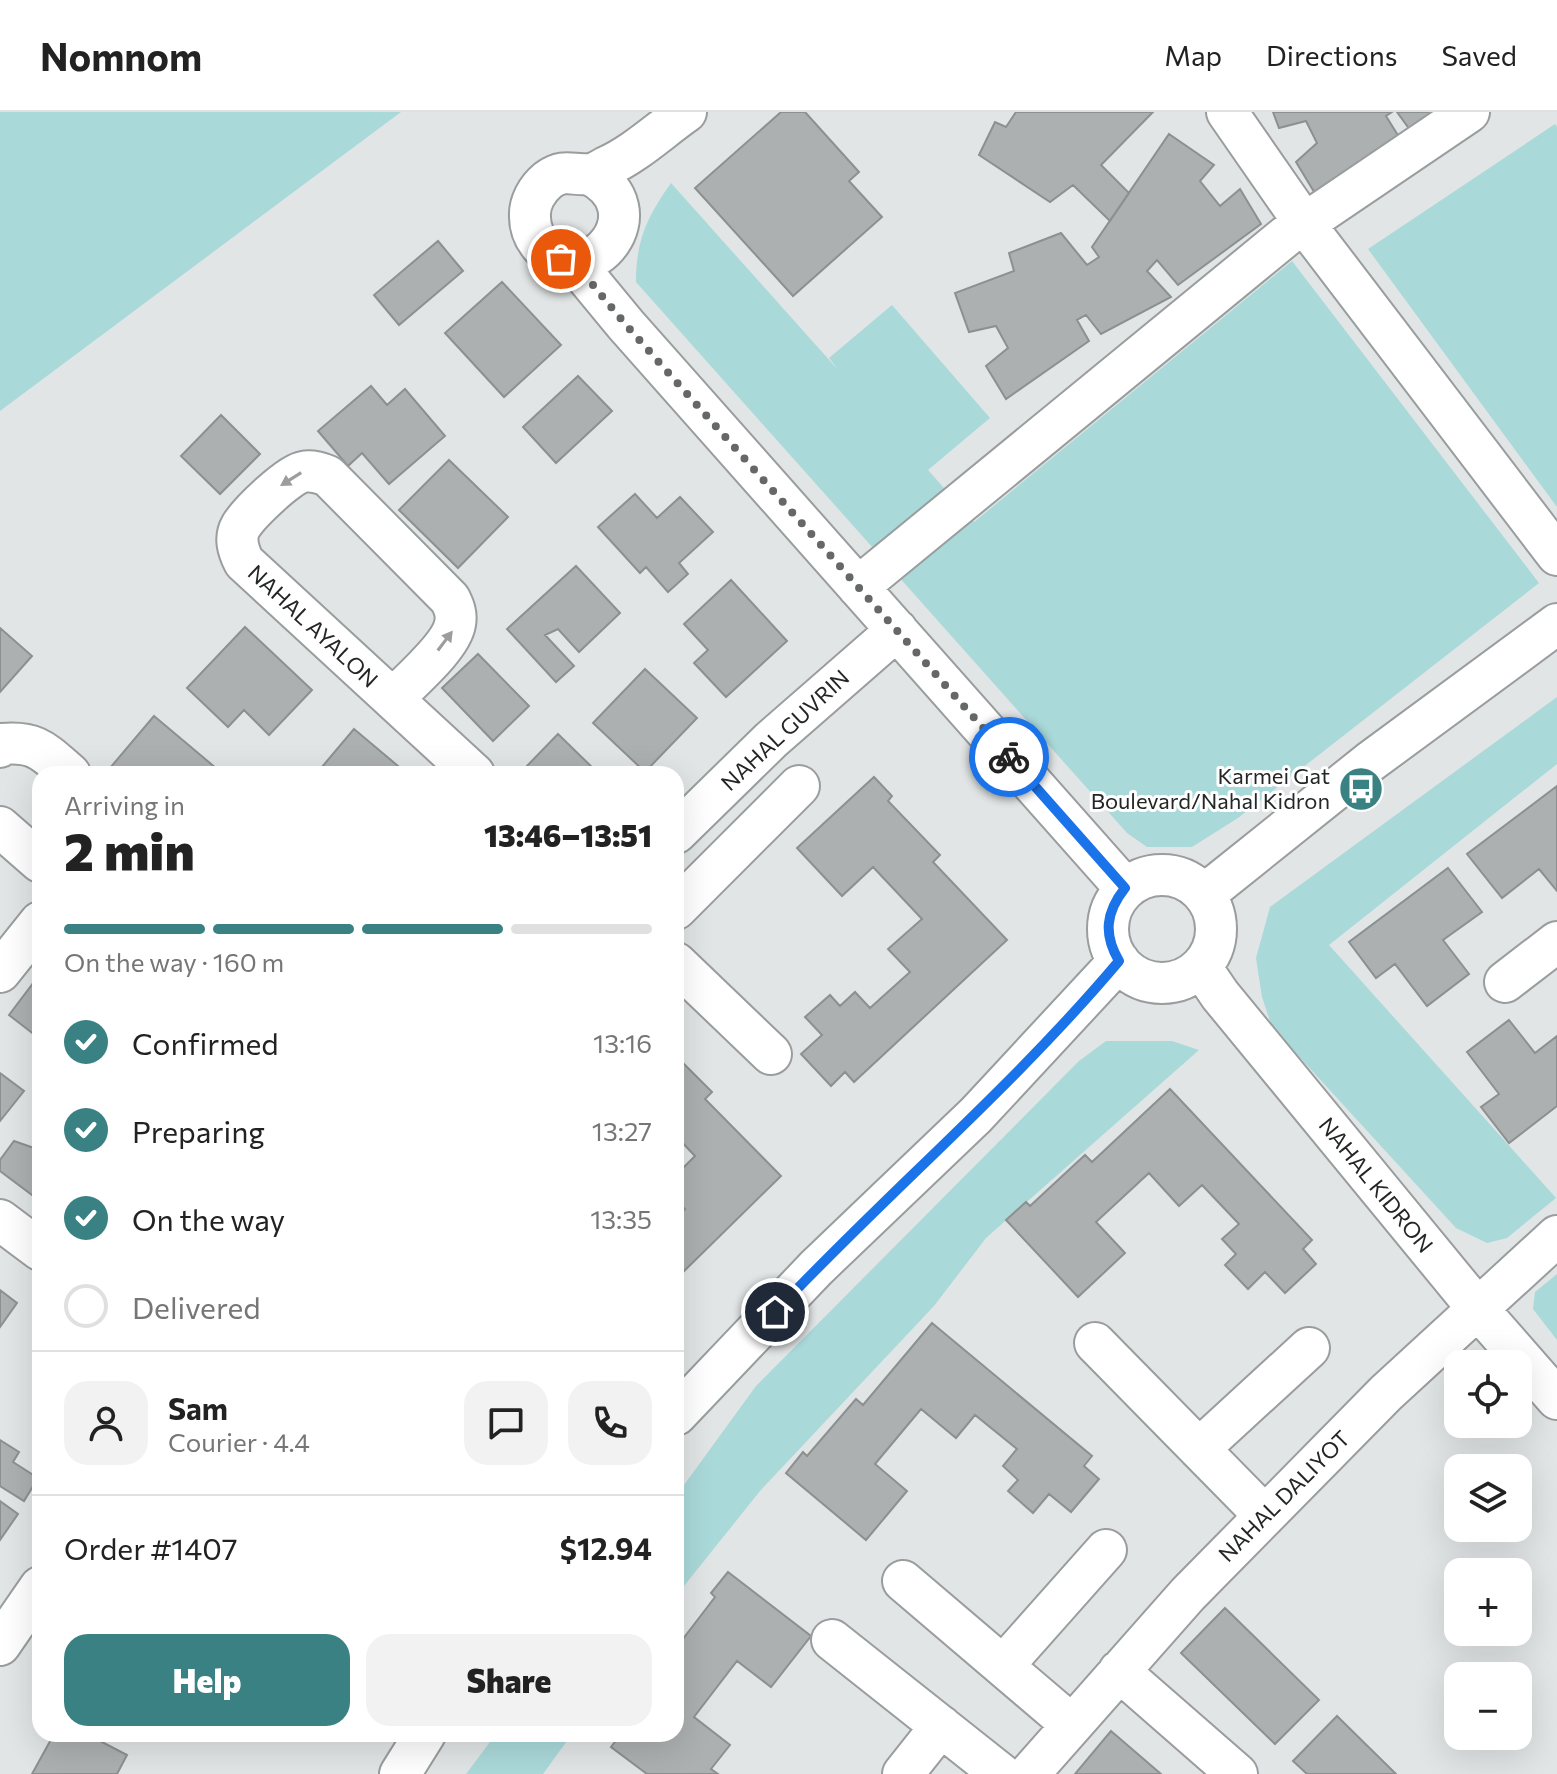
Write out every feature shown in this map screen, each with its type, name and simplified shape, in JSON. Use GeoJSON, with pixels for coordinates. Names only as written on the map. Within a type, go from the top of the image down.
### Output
{"type":"FeatureCollection","features":[{"type":"Feature","properties":{"kind":"street"},"geometry":{"type":"LineString","coordinates":[[1227,112],[1304,223],[1557,555]]}},
{"type":"Feature","properties":{"kind":"street"},"geometry":{"type":"LineString","coordinates":[[858,587],[1304,223],[1469,112]]}},
{"type":"Feature","properties":{"kind":"street"},"geometry":{"type":"LineString","coordinates":[[626,325],[615,288],[606,202],[574,172],[548,180],[531,202],[531,231],[548,253],[574,262],[599,254],[606,202],[628,156],[677,118]]}},
{"type":"Feature","properties":{"kind":"street"},"geometry":{"type":"LineString","coordinates":[[574,262],[626,325],[1125,888]]}},
{"type":"Feature","properties":{"kind":"street","name":"NAHAL AYALON"},"geometry":{"type":"LineString","coordinates":[[302,472],[328,476],[450,599],[456,613],[455,628],[444,645],[393,699],[244,562],[236,548],[240,527],[288,477],[302,472]]}},
{"type":"Feature","properties":{"kind":"street"},"geometry":{"type":"LineString","coordinates":[[1205,894],[1371,761],[1557,624]]}},
{"type":"Feature","properties":{"kind":"street","name":"NAHAL GUVRIN"},"geometry":{"type":"LineString","coordinates":[[684,825],[771,740],[897,630]]}},
{"type":"Feature","properties":{"kind":"street"},"geometry":{"type":"LineString","coordinates":[[393,699],[465,766]]}},
{"type":"Feature","properties":{"kind":"street"},"geometry":{"type":"LineString","coordinates":[[0,747],[2,744],[24,742],[44,752],[61,766]]}},
{"type":"Feature","properties":{"kind":"street"},"geometry":{"type":"LineString","coordinates":[[684,901],[799,786]]}},
{"type":"Feature","properties":{"kind":"street"},"geometry":{"type":"LineString","coordinates":[[0,827],[32,855]]}},
{"type":"Feature","properties":{"kind":"street"},"geometry":{"type":"LineString","coordinates":[[1166,875],[1191,882],[1205,894],[1213,907],[1217,923],[1216,939],[1211,954],[1189,977],[1174,982],[1143,980],[1129,972],[1119,961],[1111,947],[1109,915],[1125,888],[1140,879],[1166,875]]}},
{"type":"Feature","properties":{"kind":"street"},"geometry":{"type":"LineString","coordinates":[[0,972],[32,932]]}},
{"type":"Feature","properties":{"kind":"street"},"geometry":{"type":"LineString","coordinates":[[1505,982],[1557,942]]}},
{"type":"Feature","properties":{"kind":"street"},"geometry":{"type":"LineString","coordinates":[[684,1407],[816,1268],[976,1115],[1119,961]]}},
{"type":"Feature","properties":{"kind":"street","name":"NAHAL KIDRON"},"geometry":{"type":"LineString","coordinates":[[1201,967],[1220,995],[1478,1309],[1557,1399]]}},
{"type":"Feature","properties":{"kind":"street"},"geometry":{"type":"LineString","coordinates":[[684,971],[771,1054]]}},
{"type":"Feature","properties":{"kind":"street"},"geometry":{"type":"LineString","coordinates":[[0,1220],[32,1244]]}},
{"type":"Feature","properties":{"kind":"street","name":"NAHAL DALIYOT"},"geometry":{"type":"LineString","coordinates":[[1029,1774],[1188,1594],[1386,1393],[1557,1236]]}},
{"type":"Feature","properties":{"kind":"street"},"geometry":{"type":"LineString","coordinates":[[1095,1343],[1265,1516]]}},
{"type":"Feature","properties":{"kind":"street"},"geometry":{"type":"LineString","coordinates":[[1199,1449],[1309,1348]]}},
{"type":"Feature","properties":{"kind":"street"},"geometry":{"type":"LineString","coordinates":[[1003,1666],[1106,1550]]}},
{"type":"Feature","properties":{"kind":"street"},"geometry":{"type":"LineString","coordinates":[[903,1581],[1072,1725]]}},
{"type":"Feature","properties":{"kind":"street"},"geometry":{"type":"LineString","coordinates":[[0,1645],[32,1599]]}},
{"type":"Feature","properties":{"kind":"street"},"geometry":{"type":"LineString","coordinates":[[832,1640],[1001,1774]]}},
{"type":"Feature","properties":{"kind":"street"},"geometry":{"type":"LineString","coordinates":[[1119,1671],[1237,1774]]}},
{"type":"Feature","properties":{"kind":"street"},"geometry":{"type":"LineString","coordinates":[[903,1774],[941,1726]]}},
{"type":"Feature","properties":{"kind":"street"},"geometry":{"type":"LineString","coordinates":[[400,1774],[420,1742]]}},
{"type":"Feature","properties":{"kind":"shaded area"},"geometry":{"type":"Polygon","coordinates":[[[0,112],[401,112],[0,411],[0,112]]]}},
{"type":"Feature","properties":{"kind":"shaded area"},"geometry":{"type":"Polygon","coordinates":[[[1555,124],[1557,127],[1557,507],[1368,249],[1555,124]]]}},
{"type":"Feature","properties":{"kind":"shaded area"},"geometry":{"type":"Polygon","coordinates":[[[671,183],[839,371],[829,358],[892,305],[990,418],[928,470],[974,522],[1292,261],[1539,583],[1238,818],[1192,847],[1147,847],[1127,833],[636,282],[644,230],[671,183]]]}},
{"type":"Feature","properties":{"kind":"shaded area"},"geometry":{"type":"Polygon","coordinates":[[[1557,697],[1557,764],[1329,945],[1556,1198],[1507,1238],[1487,1243],[1456,1228],[1272,1027],[1262,997],[1256,958],[1270,907],[1557,697]]]}},
{"type":"Feature","properties":{"kind":"shaded area"},"geometry":{"type":"Polygon","coordinates":[[[1106,1041],[1172,1041],[1199,1050],[986,1238],[934,1306],[760,1491],[684,1586],[684,1485],[756,1386],[1079,1061],[1106,1041]]]}},
{"type":"Feature","properties":{"kind":"shaded area"},"geometry":{"type":"Polygon","coordinates":[[[1557,1274],[1557,1340],[1533,1309],[1535,1292],[1557,1274]]]}},
{"type":"Feature","properties":{"kind":"shaded area"},"geometry":{"type":"Polygon","coordinates":[[[490,1742],[566,1742],[543,1774],[466,1774],[490,1742]]]}},
{"type":"Feature","properties":{"kind":"building"},"geometry":{"type":"Polygon","coordinates":[[[781,112],[805,112],[859,172],[849,181],[882,217],[793,296],[695,188],[781,112]]]}},
{"type":"Feature","properties":{"kind":"building"},"geometry":{"type":"Polygon","coordinates":[[[1016,112],[1153,112],[1101,165],[1129,193],[1110,221],[1073,185],[1050,202],[979,155],[995,122],[1006,127],[1016,112]]]}},
{"type":"Feature","properties":{"kind":"building"},"geometry":{"type":"Polygon","coordinates":[[[1273,112],[1392,112],[1386,116],[1399,137],[1316,195],[1296,162],[1317,143],[1306,121],[1279,128],[1273,112]]]}},
{"type":"Feature","properties":{"kind":"building"},"geometry":{"type":"Polygon","coordinates":[[[1397,112],[1444,112],[1410,130],[1397,112]]]}},
{"type":"Feature","properties":{"kind":"building"},"geometry":{"type":"Polygon","coordinates":[[[1169,134],[1214,165],[1200,181],[1220,206],[1240,189],[1261,224],[1178,285],[1157,260],[1147,271],[1171,297],[1101,334],[1086,315],[1077,320],[1089,341],[1006,399],[986,366],[1008,348],[996,326],[969,332],[955,293],[1014,271],[1009,253],[1061,233],[1087,265],[1099,257],[1092,247],[1169,134]]]}},
{"type":"Feature","properties":{"kind":"building"},"geometry":{"type":"Polygon","coordinates":[[[438,241],[463,271],[399,325],[374,295],[438,241]]]}},
{"type":"Feature","properties":{"kind":"building"},"geometry":{"type":"Polygon","coordinates":[[[502,282],[561,345],[504,397],[445,333],[502,282]]]}},
{"type":"Feature","properties":{"kind":"building"},"geometry":{"type":"Polygon","coordinates":[[[578,376],[612,411],[556,463],[523,427],[578,376]]]}},
{"type":"Feature","properties":{"kind":"building"},"geometry":{"type":"Polygon","coordinates":[[[371,386],[387,405],[405,389],[445,436],[389,484],[362,453],[348,466],[318,431],[371,386]]]}},
{"type":"Feature","properties":{"kind":"building"},"geometry":{"type":"Polygon","coordinates":[[[221,415],[260,454],[220,494],[181,456],[221,415]]]}},
{"type":"Feature","properties":{"kind":"building"},"geometry":{"type":"Polygon","coordinates":[[[449,460],[508,517],[458,568],[399,510],[449,460]]]}},
{"type":"Feature","properties":{"kind":"building"},"geometry":{"type":"Polygon","coordinates":[[[635,494],[657,518],[680,497],[713,532],[679,563],[688,574],[668,592],[646,567],[640,573],[598,527],[635,494]]]}},
{"type":"Feature","properties":{"kind":"building"},"geometry":{"type":"Polygon","coordinates":[[[576,566],[620,613],[579,652],[558,629],[545,635],[574,666],[556,682],[507,629],[576,566]]]}},
{"type":"Feature","properties":{"kind":"building"},"geometry":{"type":"Polygon","coordinates":[[[731,580],[787,641],[726,697],[694,663],[708,650],[684,624],[731,580]]]}},
{"type":"Feature","properties":{"kind":"building"},"geometry":{"type":"Polygon","coordinates":[[[245,627],[312,690],[269,735],[244,710],[228,727],[187,688],[245,627]]]}},
{"type":"Feature","properties":{"kind":"building"},"geometry":{"type":"Polygon","coordinates":[[[0,628],[32,656],[0,692],[0,628]]]}},
{"type":"Feature","properties":{"kind":"building"},"geometry":{"type":"Polygon","coordinates":[[[478,654],[529,706],[493,741],[442,688],[478,654]]]}},
{"type":"Feature","properties":{"kind":"building"},"geometry":{"type":"Polygon","coordinates":[[[645,669],[697,718],[651,766],[639,766],[593,723],[645,669]]]}},
{"type":"Feature","properties":{"kind":"building"},"geometry":{"type":"Polygon","coordinates":[[[154,716],[213,766],[112,766],[154,716]]]}},
{"type":"Feature","properties":{"kind":"building"},"geometry":{"type":"Polygon","coordinates":[[[354,729],[398,766],[323,766],[354,729]]]}},
{"type":"Feature","properties":{"kind":"building"},"geometry":{"type":"Polygon","coordinates":[[[558,734],[591,766],[527,766],[558,734]]]}},
{"type":"Feature","properties":{"kind":"building"},"geometry":{"type":"Polygon","coordinates":[[[874,777],[892,796],[888,801],[940,855],[933,862],[1007,940],[854,1082],[845,1072],[831,1086],[801,1054],[822,1035],[805,1017],[830,995],[840,1006],[855,992],[870,1008],[910,972],[888,949],[922,919],[873,867],[842,896],[797,848],[874,777]]]}},
{"type":"Feature","properties":{"kind":"building"},"geometry":{"type":"Polygon","coordinates":[[[1557,786],[1557,891],[1539,869],[1502,898],[1467,854],[1557,786]]]}},
{"type":"Feature","properties":{"kind":"building"},"geometry":{"type":"Polygon","coordinates":[[[1448,868],[1482,912],[1443,940],[1469,974],[1427,1006],[1395,964],[1376,978],[1349,942],[1448,868]]]}},
{"type":"Feature","properties":{"kind":"building"},"geometry":{"type":"Polygon","coordinates":[[[32,985],[32,1033],[9,1015],[32,985]]]}},
{"type":"Feature","properties":{"kind":"building"},"geometry":{"type":"Polygon","coordinates":[[[1509,1020],[1535,1053],[1557,1036],[1557,1106],[1509,1143],[1481,1107],[1499,1094],[1467,1052],[1509,1020]]]}},
{"type":"Feature","properties":{"kind":"building"},"geometry":{"type":"Polygon","coordinates":[[[684,1064],[712,1092],[705,1099],[781,1176],[684,1271],[684,1167],[695,1156],[684,1144],[684,1064]]]}},
{"type":"Feature","properties":{"kind":"building"},"geometry":{"type":"Polygon","coordinates":[[[0,1073],[24,1091],[0,1121],[0,1073]]]}},
{"type":"Feature","properties":{"kind":"building"},"geometry":{"type":"Polygon","coordinates":[[[1170,1089],[1312,1240],[1303,1249],[1316,1264],[1285,1293],[1265,1272],[1248,1289],[1225,1265],[1236,1254],[1222,1239],[1239,1224],[1202,1185],[1179,1206],[1149,1173],[1096,1222],[1125,1253],[1078,1297],[1006,1220],[1026,1202],[1030,1206],[1085,1155],[1092,1162],[1170,1089]]]}},
{"type":"Feature","properties":{"kind":"building"},"geometry":{"type":"Polygon","coordinates":[[[14,1141],[32,1147],[32,1195],[0,1171],[0,1160],[14,1141]]]}},
{"type":"Feature","properties":{"kind":"building"},"geometry":{"type":"Polygon","coordinates":[[[0,1290],[17,1303],[0,1327],[0,1290]]]}},
{"type":"Feature","properties":{"kind":"building"},"geometry":{"type":"Polygon","coordinates":[[[932,1323],[1092,1456],[1084,1466],[1099,1479],[1071,1512],[1049,1494],[1033,1513],[1008,1491],[1018,1480],[1003,1466],[1017,1449],[975,1415],[956,1438],[921,1409],[875,1464],[907,1491],[866,1540],[786,1473],[803,1452],[807,1456],[856,1399],[863,1405],[932,1323]]]}},
{"type":"Feature","properties":{"kind":"building"},"geometry":{"type":"Polygon","coordinates":[[[0,1440],[19,1452],[13,1462],[32,1474],[32,1488],[24,1501],[0,1486],[0,1440]]]}},
{"type":"Feature","properties":{"kind":"building"},"geometry":{"type":"Polygon","coordinates":[[[0,1501],[18,1514],[0,1540],[0,1501]]]}},
{"type":"Feature","properties":{"kind":"building"},"geometry":{"type":"Polygon","coordinates":[[[728,1572],[811,1636],[771,1687],[737,1661],[694,1717],[730,1745],[711,1769],[718,1774],[647,1774],[611,1747],[615,1742],[684,1742],[684,1638],[715,1597],[711,1593],[728,1572]]]}},
{"type":"Feature","properties":{"kind":"building"},"geometry":{"type":"Polygon","coordinates":[[[1225,1608],[1319,1700],[1275,1744],[1181,1653],[1225,1608]]]}},
{"type":"Feature","properties":{"kind":"building"},"geometry":{"type":"Polygon","coordinates":[[[1337,1716],[1396,1774],[1307,1774],[1293,1761],[1337,1716]]]}},
{"type":"Feature","properties":{"kind":"building"},"geometry":{"type":"Polygon","coordinates":[[[1111,1731],[1161,1774],[1075,1774],[1111,1731]]]}},
{"type":"Feature","properties":{"kind":"building"},"geometry":{"type":"Polygon","coordinates":[[[50,1742],[102,1742],[127,1755],[117,1774],[32,1774],[50,1742]]]}},
{"type":"Feature","properties":{"kind":"way so far"},"geometry":{"type":"LineString","coordinates":[[561,259],[574,262],[594,282],[626,325],[1009,757]]}},
{"type":"Feature","properties":{"kind":"place","name":"Karmei Gat Boulevard/Nahal Kidron"},"geometry":{"type":"Point","coordinates":[1361,789]}},
{"type":"Feature","properties":{"kind":"route"},"geometry":{"type":"LineString","coordinates":[[775,1312],[816,1268],[976,1115],[1119,961],[1111,947],[1109,915],[1125,888],[1009,757]]}}]}
